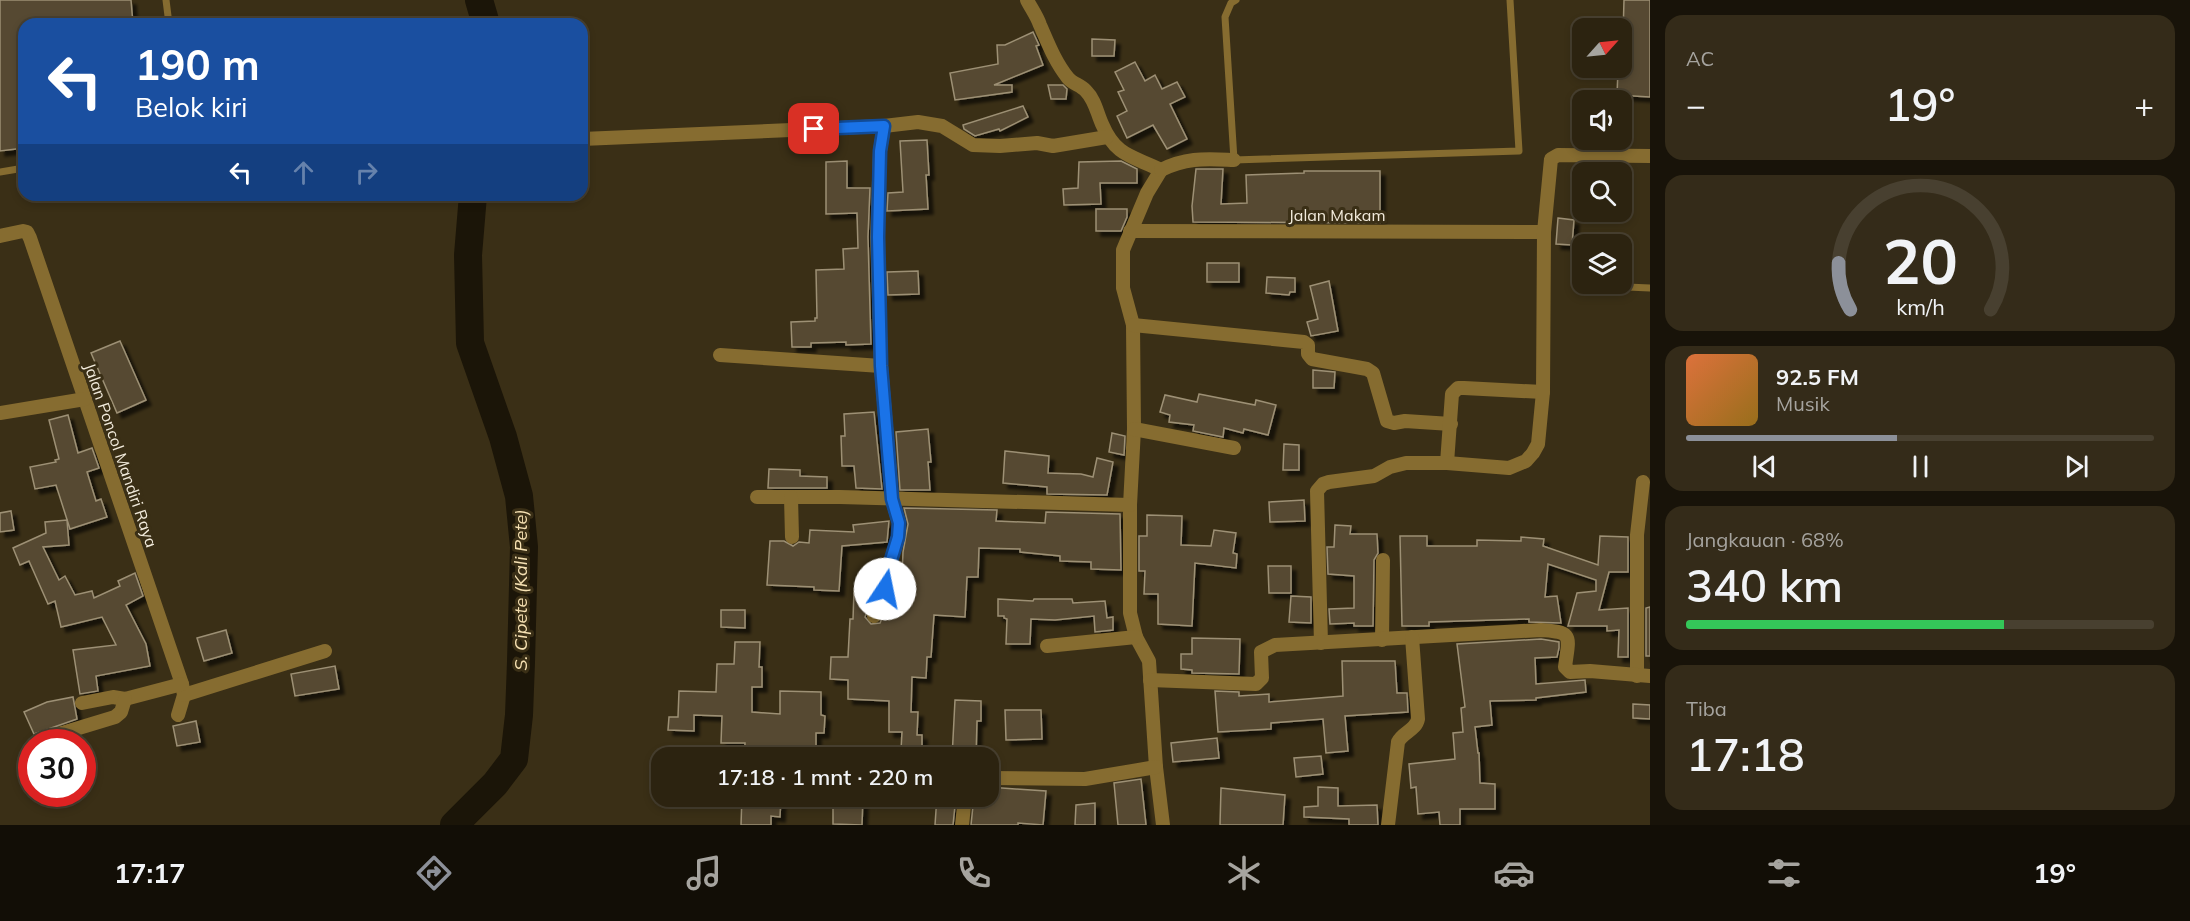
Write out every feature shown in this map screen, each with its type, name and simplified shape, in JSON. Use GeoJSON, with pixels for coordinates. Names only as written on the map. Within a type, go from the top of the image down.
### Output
{"type":"FeatureCollection","features":[{"type":"Feature","properties":{"kind":"street"},"geometry":{"type":"LineString","coordinates":[[1028,0],[1048,45],[1069,80],[1085,89],[1094,103],[1107,137],[1130,158],[1143,161],[1161,170]]}},
{"type":"Feature","properties":{"kind":"street"},"geometry":{"type":"LineString","coordinates":[[588,139],[884,126],[901,123],[926,123],[942,126],[973,145],[1000,147],[1037,143],[1053,146],[1107,137]]}},
{"type":"Feature","properties":{"kind":"street"},"geometry":{"type":"LineString","coordinates":[[873,616],[885,589],[898,537],[899,523],[892,499],[881,366],[878,237],[880,151],[884,126]]}},
{"type":"Feature","properties":{"kind":"street"},"geometry":{"type":"LineString","coordinates":[[1321,643],[1317,491],[1323,484],[1374,476],[1390,466],[1447,462],[1509,468],[1526,460],[1538,444],[1543,392],[1544,232],[1550,161],[1558,155],[1650,156]]}},
{"type":"Feature","properties":{"kind":"street"},"geometry":{"type":"LineString","coordinates":[[1163,825],[1156,767],[1149,661],[1136,637],[1130,613],[1130,506],[1134,429],[1133,325],[1123,288],[1123,250],[1147,192],[1161,170],[1177,162],[1191,159],[1234,160]]}},
{"type":"Feature","properties":{"kind":"street","name":"Jalan Poncol Mandiri Raya"},"geometry":{"type":"LineString","coordinates":[[0,236],[23,231],[27,232],[30,238],[183,689]]}},
{"type":"Feature","properties":{"kind":"street","name":"Jalan Makam"},"geometry":{"type":"LineString","coordinates":[[1130,231],[1544,232]]}},
{"type":"Feature","properties":{"kind":"street"},"geometry":{"type":"LineString","coordinates":[[1133,325],[1304,342],[1308,345],[1308,354],[1312,359],[1367,369],[1373,373],[1387,421],[1451,424]]}},
{"type":"Feature","properties":{"kind":"street"},"geometry":{"type":"LineString","coordinates":[[720,355],[881,366]]}},
{"type":"Feature","properties":{"kind":"street"},"geometry":{"type":"LineString","coordinates":[[1447,462],[1452,394],[1458,388],[1543,392]]}},
{"type":"Feature","properties":{"kind":"street"},"geometry":{"type":"LineString","coordinates":[[0,413],[85,399]]}},
{"type":"Feature","properties":{"kind":"street"},"geometry":{"type":"LineString","coordinates":[[1134,429],[1234,448]]}},
{"type":"Feature","properties":{"kind":"street"},"geometry":{"type":"LineString","coordinates":[[1150,680],[1256,684],[1262,678],[1261,652],[1268,647],[1540,630],[1562,631],[1568,639],[1565,667],[1570,672],[1590,671],[1643,676],[1637,535],[1643,482]]}},
{"type":"Feature","properties":{"kind":"street"},"geometry":{"type":"LineString","coordinates":[[757,497],[1130,506]]}},
{"type":"Feature","properties":{"kind":"street"},"geometry":{"type":"LineString","coordinates":[[791,497],[792,537]]}},
{"type":"Feature","properties":{"kind":"street"},"geometry":{"type":"LineString","coordinates":[[1382,640],[1383,560]]}},
{"type":"Feature","properties":{"kind":"street"},"geometry":{"type":"LineString","coordinates":[[1047,646],[1136,637]]}},
{"type":"Feature","properties":{"kind":"street"},"geometry":{"type":"LineString","coordinates":[[1388,825],[1398,742],[1404,734],[1414,728],[1418,718],[1412,637]]}},
{"type":"Feature","properties":{"kind":"street"},"geometry":{"type":"LineString","coordinates":[[82,703],[112,697],[125,699],[183,689],[325,651]]}},
{"type":"Feature","properties":{"kind":"street"},"geometry":{"type":"LineString","coordinates":[[178,715],[183,689]]}},
{"type":"Feature","properties":{"kind":"street"},"geometry":{"type":"LineString","coordinates":[[75,729],[115,717],[121,712],[125,699]]}},
{"type":"Feature","properties":{"kind":"street"},"geometry":{"type":"LineString","coordinates":[[999,778],[1085,779],[1156,767]]}},
{"type":"Feature","properties":{"kind":"street"},"geometry":{"type":"LineString","coordinates":[[962,825],[964,807]]}},
{"type":"Feature","properties":{"kind":"lane"},"geometry":{"type":"LineString","coordinates":[[166,0],[168,18]]}},
{"type":"Feature","properties":{"kind":"lane"},"geometry":{"type":"LineString","coordinates":[[1236,0],[1231,3],[1225,17],[1234,160],[1519,151],[1510,0]]}},
{"type":"Feature","properties":{"kind":"lane"},"geometry":{"type":"LineString","coordinates":[[0,172],[18,169]]}},
{"type":"Feature","properties":{"kind":"lane"},"geometry":{"type":"LineString","coordinates":[[1632,287],[1650,288]]}},
{"type":"Feature","properties":{"kind":"building"},"geometry":{"type":"Polygon","coordinates":[[[0,0],[131,0],[132,18],[18,18],[18,149],[0,151],[0,0]]]}},
{"type":"Feature","properties":{"kind":"building"},"geometry":{"type":"Polygon","coordinates":[[[1624,0],[1650,0],[1650,97],[1632,96],[1632,90],[1617,90],[1618,78],[1632,78],[1632,18],[1623,18],[1624,0]]]}},
{"type":"Feature","properties":{"kind":"building"},"geometry":{"type":"Polygon","coordinates":[[[1033,32],[1039,45],[1036,46],[1043,65],[994,85],[1012,85],[1012,92],[955,100],[950,73],[998,64],[997,45],[1005,45],[1033,32]]]}},
{"type":"Feature","properties":{"kind":"building"},"geometry":{"type":"Polygon","coordinates":[[[1092,39],[1115,40],[1114,56],[1092,56],[1092,39]]]}},
{"type":"Feature","properties":{"kind":"building"},"geometry":{"type":"Polygon","coordinates":[[[1135,62],[1145,81],[1155,75],[1162,89],[1177,82],[1185,97],[1170,104],[1187,139],[1167,149],[1153,125],[1127,138],[1117,116],[1127,111],[1118,92],[1124,90],[1115,72],[1135,62]]]}},
{"type":"Feature","properties":{"kind":"building"},"geometry":{"type":"Polygon","coordinates":[[[1048,85],[1063,85],[1067,89],[1066,99],[1051,99],[1048,85]]]}},
{"type":"Feature","properties":{"kind":"building"},"geometry":{"type":"Polygon","coordinates":[[[1023,106],[1028,117],[1000,131],[999,129],[975,136],[964,129],[963,125],[1023,106]]]}},
{"type":"Feature","properties":{"kind":"building"},"geometry":{"type":"Polygon","coordinates":[[[927,140],[928,209],[887,211],[888,193],[903,192],[900,141],[927,140]]]}},
{"type":"Feature","properties":{"kind":"building"},"geometry":{"type":"Polygon","coordinates":[[[847,161],[847,188],[870,188],[868,237],[871,344],[811,343],[811,347],[792,347],[791,322],[815,321],[817,318],[816,270],[844,269],[843,249],[858,248],[857,213],[826,214],[826,162],[847,161]]]}},
{"type":"Feature","properties":{"kind":"building"},"geometry":{"type":"Polygon","coordinates":[[[1121,161],[1137,169],[1137,183],[1100,183],[1101,204],[1064,205],[1063,189],[1078,188],[1079,162],[1121,161]]]}},
{"type":"Feature","properties":{"kind":"building"},"geometry":{"type":"Polygon","coordinates":[[[1196,169],[1223,169],[1221,204],[1247,203],[1246,175],[1304,173],[1304,171],[1380,171],[1380,223],[1193,222],[1192,206],[1196,169]]]}},
{"type":"Feature","properties":{"kind":"building"},"geometry":{"type":"Polygon","coordinates":[[[1096,209],[1127,209],[1127,217],[1121,231],[1096,231],[1096,209]]]}},
{"type":"Feature","properties":{"kind":"building"},"geometry":{"type":"Polygon","coordinates":[[[1558,218],[1572,220],[1574,222],[1572,245],[1556,244],[1558,218]]]}},
{"type":"Feature","properties":{"kind":"building"},"geometry":{"type":"Polygon","coordinates":[[[1207,263],[1239,263],[1239,282],[1207,282],[1207,263]]]}},
{"type":"Feature","properties":{"kind":"building"},"geometry":{"type":"Polygon","coordinates":[[[918,271],[919,294],[888,295],[887,272],[918,271]]]}},
{"type":"Feature","properties":{"kind":"building"},"geometry":{"type":"Polygon","coordinates":[[[1267,277],[1295,278],[1295,292],[1290,292],[1289,295],[1266,293],[1267,277]]]}},
{"type":"Feature","properties":{"kind":"building"},"geometry":{"type":"Polygon","coordinates":[[[1329,281],[1338,331],[1311,336],[1307,322],[1318,319],[1310,286],[1329,281]]]}},
{"type":"Feature","properties":{"kind":"building"},"geometry":{"type":"Polygon","coordinates":[[[120,341],[146,400],[117,413],[91,353],[120,341]]]}},
{"type":"Feature","properties":{"kind":"building"},"geometry":{"type":"Polygon","coordinates":[[[1313,370],[1335,372],[1334,388],[1313,388],[1313,370]]]}},
{"type":"Feature","properties":{"kind":"building"},"geometry":{"type":"Polygon","coordinates":[[[1199,394],[1255,405],[1256,400],[1276,405],[1268,435],[1244,429],[1243,433],[1224,428],[1223,437],[1193,431],[1194,425],[1169,422],[1170,415],[1160,412],[1165,395],[1197,402],[1199,394]]]}},
{"type":"Feature","properties":{"kind":"building"},"geometry":{"type":"Polygon","coordinates":[[[874,412],[882,489],[856,488],[854,466],[842,466],[841,436],[845,436],[844,414],[874,412]]]}},
{"type":"Feature","properties":{"kind":"building"},"geometry":{"type":"Polygon","coordinates":[[[68,415],[78,453],[92,448],[99,468],[87,472],[96,501],[101,499],[107,517],[70,529],[56,485],[35,489],[30,467],[56,462],[55,460],[59,459],[49,420],[68,415]]]}},
{"type":"Feature","properties":{"kind":"building"},"geometry":{"type":"Polygon","coordinates":[[[928,429],[931,462],[928,462],[930,490],[900,490],[896,432],[928,429]]]}},
{"type":"Feature","properties":{"kind":"building"},"geometry":{"type":"Polygon","coordinates":[[[1112,433],[1125,436],[1124,455],[1109,452],[1112,433]]]}},
{"type":"Feature","properties":{"kind":"building"},"geometry":{"type":"Polygon","coordinates":[[[1284,444],[1299,445],[1299,470],[1283,470],[1284,444]]]}},
{"type":"Feature","properties":{"kind":"building"},"geometry":{"type":"Polygon","coordinates":[[[1005,451],[1049,456],[1048,473],[1081,474],[1093,477],[1097,458],[1113,462],[1107,495],[1047,494],[1047,487],[1003,483],[1005,451]]]}},
{"type":"Feature","properties":{"kind":"building"},"geometry":{"type":"Polygon","coordinates":[[[769,469],[800,470],[800,476],[827,477],[827,488],[768,488],[769,469]]]}},
{"type":"Feature","properties":{"kind":"building"},"geometry":{"type":"Polygon","coordinates":[[[1304,500],[1305,521],[1270,522],[1269,502],[1304,500]]]}},
{"type":"Feature","properties":{"kind":"building"},"geometry":{"type":"Polygon","coordinates":[[[904,508],[997,510],[996,521],[1045,523],[1046,512],[1120,514],[1121,570],[1091,569],[1091,562],[1060,561],[1060,556],[1020,552],[1020,549],[979,548],[978,577],[967,577],[965,617],[934,615],[931,657],[927,657],[926,678],[912,677],[911,712],[918,712],[917,735],[922,735],[922,747],[901,747],[902,732],[889,732],[889,701],[848,699],[848,680],[830,679],[831,657],[848,657],[854,591],[874,592],[865,617],[871,624],[880,623],[890,600],[901,601],[903,552],[908,524],[904,508]]]}},
{"type":"Feature","properties":{"kind":"building"},"geometry":{"type":"Polygon","coordinates":[[[11,511],[14,530],[0,532],[0,513],[11,511]]]}},
{"type":"Feature","properties":{"kind":"building"},"geometry":{"type":"Polygon","coordinates":[[[1147,515],[1182,516],[1181,545],[1211,546],[1214,530],[1236,533],[1233,553],[1237,554],[1236,568],[1195,563],[1192,626],[1158,624],[1158,594],[1144,594],[1145,571],[1139,571],[1139,536],[1147,536],[1147,515]]]}},
{"type":"Feature","properties":{"kind":"building"},"geometry":{"type":"Polygon","coordinates":[[[67,520],[69,545],[43,547],[59,580],[65,576],[75,595],[92,591],[94,598],[120,586],[118,581],[135,573],[143,596],[126,605],[146,644],[150,666],[96,676],[98,691],[80,694],[73,650],[116,645],[102,617],[61,627],[55,601],[48,604],[29,561],[20,565],[13,548],[46,533],[45,522],[67,520]]]}},
{"type":"Feature","properties":{"kind":"building"},"geometry":{"type":"Polygon","coordinates":[[[889,521],[887,542],[842,546],[839,591],[814,590],[814,587],[767,585],[770,541],[784,541],[793,546],[799,542],[809,543],[810,530],[854,532],[853,525],[889,521]]]}},
{"type":"Feature","properties":{"kind":"building"},"geometry":{"type":"Polygon","coordinates":[[[1335,525],[1351,526],[1350,534],[1377,534],[1378,553],[1374,560],[1373,626],[1354,626],[1354,623],[1330,624],[1329,609],[1354,608],[1354,576],[1328,574],[1327,547],[1334,547],[1335,525]]]}},
{"type":"Feature","properties":{"kind":"building"},"geometry":{"type":"Polygon","coordinates":[[[1400,536],[1427,536],[1427,546],[1477,546],[1477,540],[1521,541],[1521,537],[1544,539],[1543,546],[1598,565],[1600,536],[1628,537],[1628,572],[1609,572],[1599,610],[1628,608],[1628,657],[1618,657],[1619,630],[1607,631],[1607,626],[1568,626],[1577,593],[1596,591],[1596,580],[1548,564],[1545,597],[1557,596],[1561,623],[1529,622],[1529,619],[1429,622],[1429,626],[1402,626],[1400,536]]]}},
{"type":"Feature","properties":{"kind":"building"},"geometry":{"type":"Polygon","coordinates":[[[1268,566],[1291,566],[1291,593],[1269,593],[1268,566]]]}},
{"type":"Feature","properties":{"kind":"building"},"geometry":{"type":"Polygon","coordinates":[[[1291,596],[1311,597],[1311,623],[1289,622],[1291,596]]]}},
{"type":"Feature","properties":{"kind":"building"},"geometry":{"type":"Polygon","coordinates":[[[998,599],[1033,601],[1034,599],[1072,599],[1073,603],[1105,601],[1107,618],[1113,617],[1113,630],[1095,632],[1094,616],[1055,620],[1031,619],[1030,644],[1006,644],[1007,619],[1004,616],[998,616],[998,599]]]}},
{"type":"Feature","properties":{"kind":"building"},"geometry":{"type":"Polygon","coordinates":[[[1650,607],[1650,656],[1646,656],[1646,608],[1650,607]]]}},
{"type":"Feature","properties":{"kind":"building"},"geometry":{"type":"Polygon","coordinates":[[[721,610],[745,610],[745,628],[721,627],[721,610]]]}},
{"type":"Feature","properties":{"kind":"building"},"geometry":{"type":"Polygon","coordinates":[[[226,630],[232,653],[204,661],[197,638],[226,630]]]}},
{"type":"Feature","properties":{"kind":"building"},"geometry":{"type":"Polygon","coordinates":[[[1192,638],[1240,639],[1239,674],[1192,673],[1192,670],[1181,669],[1181,654],[1192,654],[1192,638]]]}},
{"type":"Feature","properties":{"kind":"building"},"geometry":{"type":"Polygon","coordinates":[[[1541,639],[1559,642],[1559,648],[1557,657],[1535,658],[1536,684],[1585,680],[1586,692],[1536,698],[1536,700],[1490,701],[1492,725],[1475,727],[1480,783],[1495,784],[1495,809],[1460,809],[1460,825],[1440,825],[1439,812],[1418,814],[1416,787],[1411,788],[1409,764],[1455,759],[1453,733],[1463,732],[1461,708],[1465,707],[1457,644],[1541,639]]]}},
{"type":"Feature","properties":{"kind":"building"},"geometry":{"type":"Polygon","coordinates":[[[735,642],[760,642],[759,667],[762,667],[762,687],[752,687],[752,712],[780,714],[780,691],[821,692],[821,715],[825,716],[824,733],[816,733],[816,747],[745,747],[745,743],[721,743],[722,716],[694,715],[694,731],[668,730],[669,717],[678,717],[679,691],[716,692],[717,664],[734,664],[735,642]]]}},
{"type":"Feature","properties":{"kind":"building"},"geometry":{"type":"Polygon","coordinates":[[[1342,661],[1395,661],[1397,693],[1407,693],[1408,712],[1345,716],[1348,751],[1326,753],[1323,719],[1271,723],[1271,729],[1218,732],[1215,691],[1239,692],[1239,696],[1269,694],[1269,702],[1343,696],[1342,661]]]}},
{"type":"Feature","properties":{"kind":"building"},"geometry":{"type":"Polygon","coordinates":[[[335,666],[339,689],[295,696],[291,674],[335,666]]]}},
{"type":"Feature","properties":{"kind":"building"},"geometry":{"type":"Polygon","coordinates":[[[73,697],[77,719],[48,729],[32,729],[24,712],[47,702],[73,697]]]}},
{"type":"Feature","properties":{"kind":"building"},"geometry":{"type":"Polygon","coordinates":[[[955,700],[981,701],[981,721],[977,721],[976,747],[953,747],[955,700]]]}},
{"type":"Feature","properties":{"kind":"building"},"geometry":{"type":"Polygon","coordinates":[[[1633,704],[1650,705],[1650,719],[1633,718],[1633,704]]]}},
{"type":"Feature","properties":{"kind":"building"},"geometry":{"type":"Polygon","coordinates":[[[1005,710],[1041,710],[1042,739],[1006,740],[1005,710]]]}},
{"type":"Feature","properties":{"kind":"building"},"geometry":{"type":"Polygon","coordinates":[[[196,721],[200,742],[177,746],[173,726],[196,721]]]}},
{"type":"Feature","properties":{"kind":"building"},"geometry":{"type":"Polygon","coordinates":[[[1217,738],[1219,758],[1173,762],[1171,743],[1217,738]]]}},
{"type":"Feature","properties":{"kind":"building"},"geometry":{"type":"Polygon","coordinates":[[[1321,756],[1323,774],[1296,777],[1294,758],[1321,756]]]}},
{"type":"Feature","properties":{"kind":"building"},"geometry":{"type":"Polygon","coordinates":[[[1141,779],[1146,825],[1118,825],[1114,783],[1141,779]]]}},
{"type":"Feature","properties":{"kind":"building"},"geometry":{"type":"Polygon","coordinates":[[[1318,787],[1338,788],[1338,806],[1377,805],[1378,825],[1349,825],[1349,819],[1304,817],[1304,807],[1318,806],[1318,787]]]}},
{"type":"Feature","properties":{"kind":"building"},"geometry":{"type":"Polygon","coordinates":[[[999,788],[1046,791],[1043,825],[1018,823],[1018,825],[971,825],[973,807],[999,807],[999,788]]]}},
{"type":"Feature","properties":{"kind":"building"},"geometry":{"type":"Polygon","coordinates":[[[1221,788],[1285,795],[1283,825],[1220,825],[1221,788]]]}},
{"type":"Feature","properties":{"kind":"building"},"geometry":{"type":"Polygon","coordinates":[[[1095,803],[1095,825],[1075,825],[1076,805],[1095,803]]]}},
{"type":"Feature","properties":{"kind":"building"},"geometry":{"type":"Polygon","coordinates":[[[742,807],[780,807],[780,817],[771,816],[771,825],[741,825],[742,807]]]}},
{"type":"Feature","properties":{"kind":"building"},"geometry":{"type":"Polygon","coordinates":[[[833,807],[863,807],[862,825],[833,824],[833,807]]]}},
{"type":"Feature","properties":{"kind":"building"},"geometry":{"type":"Polygon","coordinates":[[[936,807],[955,807],[953,825],[935,825],[936,807]]]}},
{"type":"Feature","properties":{"kind":"waterway","name":"S. Cipete (Kali Pete)"},"geometry":{"type":"LineString","coordinates":[[479,0],[484,18]]}},
{"type":"Feature","properties":{"kind":"waterway","name":"S. Cipete (Kali Pete)"},"geometry":{"type":"LineString","coordinates":[[454,825],[495,784],[514,759],[519,715],[521,662],[524,547],[519,496],[503,437],[470,343],[468,255],[472,201]]}},
{"type":"Feature","properties":{"kind":"route"},"geometry":{"type":"LineString","coordinates":[[814,129],[884,126],[880,151],[878,237],[881,366],[892,499],[899,523],[898,537],[885,589]]}}]}
